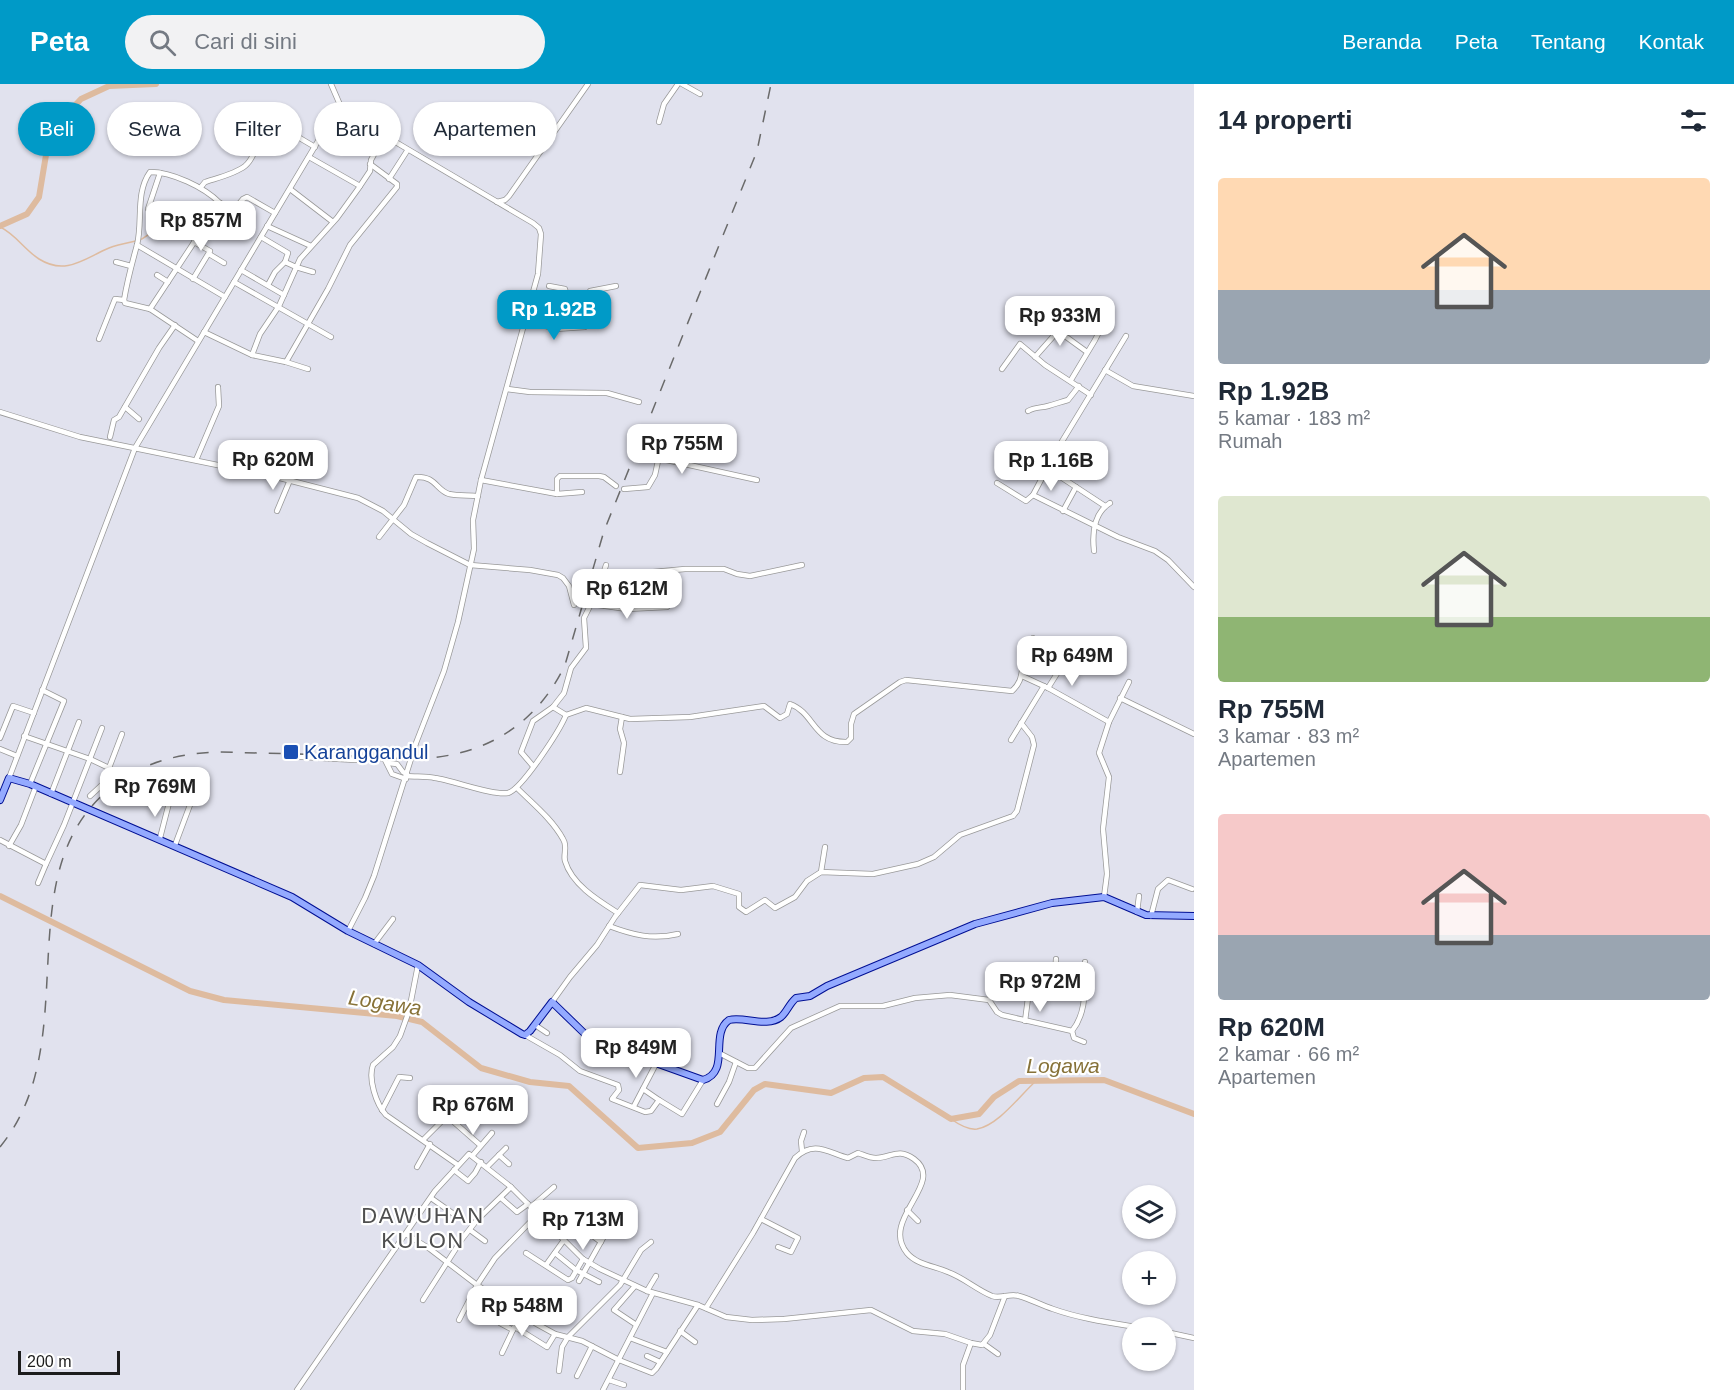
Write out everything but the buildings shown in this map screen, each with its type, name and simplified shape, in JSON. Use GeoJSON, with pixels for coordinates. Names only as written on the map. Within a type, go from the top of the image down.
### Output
{"type":"FeatureCollection","features":[{"type":"Feature","properties":{"kind":"main road"},"geometry":{"type":"LineString","coordinates":[[0,800],[9,778],[33,785],[282,892],[374,944],[418,965],[469,1002],[522,1034],[525,1035],[535,1025],[552,1002],[592,1040],[703,1080],[715,1071],[719,1053],[720,1029],[729,1020],[768,1021],[777,1019],[782,1017],[796,998],[810,996],[827,986],[975,924],[1052,903],[1104,897],[1151,916],[1194,916]]}},
{"type":"Feature","properties":{"kind":"street"},"geometry":{"type":"LineString","coordinates":[[331,84],[339,102]]}},
{"type":"Feature","properties":{"kind":"street"},"geometry":{"type":"LineString","coordinates":[[497,202],[509,196],[588,84]]}},
{"type":"Feature","properties":{"kind":"street"},"geometry":{"type":"LineString","coordinates":[[659,122],[664,104],[680,84],[700,94]]}},
{"type":"Feature","properties":{"kind":"street"},"geometry":{"type":"LineString","coordinates":[[201,187],[205,182],[246,165],[252,156],[263,122],[269,113],[277,117],[298,137],[314,146]]}},
{"type":"Feature","properties":{"kind":"street"},"geometry":{"type":"LineString","coordinates":[[348,930],[368,892],[416,743],[444,670],[458,622],[471,565],[474,543],[473,520],[481,480],[538,274],[541,231],[533,223],[401,147]]}},
{"type":"Feature","properties":{"kind":"street"},"geometry":{"type":"LineString","coordinates":[[9,778],[135,448],[314,149]]}},
{"type":"Feature","properties":{"kind":"street"},"geometry":{"type":"LineString","coordinates":[[390,179],[407,151]]}},
{"type":"Feature","properties":{"kind":"street"},"geometry":{"type":"LineString","coordinates":[[252,355],[260,334],[279,306],[296,267],[360,186],[369,171],[374,156]]}},
{"type":"Feature","properties":{"kind":"street"},"geometry":{"type":"LineString","coordinates":[[309,157],[360,186]]}},
{"type":"Feature","properties":{"kind":"street"},"geometry":{"type":"LineString","coordinates":[[286,362],[350,245],[397,187],[397,184],[370,164]]}},
{"type":"Feature","properties":{"kind":"street"},"geometry":{"type":"LineString","coordinates":[[124,300],[137,241],[141,198],[150,172],[160,172],[201,187],[220,203],[234,210],[247,197],[274,213]]}},
{"type":"Feature","properties":{"kind":"street"},"geometry":{"type":"LineString","coordinates":[[158,214],[150,213],[148,209],[160,172]]}},
{"type":"Feature","properties":{"kind":"street"},"geometry":{"type":"LineString","coordinates":[[290,189],[333,222]]}},
{"type":"Feature","properties":{"kind":"street"},"geometry":{"type":"LineString","coordinates":[[150,309],[220,203]]}},
{"type":"Feature","properties":{"kind":"street"},"geometry":{"type":"LineString","coordinates":[[267,226],[311,246]]}},
{"type":"Feature","properties":{"kind":"street"},"geometry":{"type":"LineString","coordinates":[[261,237],[288,253],[285,262],[275,272],[268,285]]}},
{"type":"Feature","properties":{"kind":"street"},"geometry":{"type":"LineString","coordinates":[[137,241],[176,268],[225,297]]}},
{"type":"Feature","properties":{"kind":"street"},"geometry":{"type":"LineString","coordinates":[[194,242],[225,263]]}},
{"type":"Feature","properties":{"kind":"street"},"geometry":{"type":"LineString","coordinates":[[194,279],[209,254]]}},
{"type":"Feature","properties":{"kind":"street"},"geometry":{"type":"LineString","coordinates":[[116,262],[131,266]]}},
{"type":"Feature","properties":{"kind":"street"},"geometry":{"type":"LineString","coordinates":[[285,262],[313,272]]}},
{"type":"Feature","properties":{"kind":"street"},"geometry":{"type":"LineString","coordinates":[[241,270],[284,295]]}},
{"type":"Feature","properties":{"kind":"street"},"geometry":{"type":"LineString","coordinates":[[156,275],[168,282]]}},
{"type":"Feature","properties":{"kind":"street"},"geometry":{"type":"LineString","coordinates":[[234,282],[331,337]]}},
{"type":"Feature","properties":{"kind":"street"},"geometry":{"type":"LineString","coordinates":[[549,286],[565,289],[568,302],[586,304]]}},
{"type":"Feature","properties":{"kind":"street"},"geometry":{"type":"LineString","coordinates":[[525,320],[555,329],[585,327],[588,292],[616,286]]}},
{"type":"Feature","properties":{"kind":"street"},"geometry":{"type":"LineString","coordinates":[[99,339],[115,299],[150,309],[198,341]]}},
{"type":"Feature","properties":{"kind":"street"},"geometry":{"type":"LineString","coordinates":[[1071,380],[1106,318]]}},
{"type":"Feature","properties":{"kind":"street"},"geometry":{"type":"LineString","coordinates":[[110,436],[114,420],[119,417],[159,348],[175,326]]}},
{"type":"Feature","properties":{"kind":"street"},"geometry":{"type":"LineString","coordinates":[[204,332],[252,355],[308,369]]}},
{"type":"Feature","properties":{"kind":"street"},"geometry":{"type":"LineString","coordinates":[[1035,357],[1058,332],[1087,352]]}},
{"type":"Feature","properties":{"kind":"street"},"geometry":{"type":"LineString","coordinates":[[997,483],[1026,501],[1033,495],[1126,336]]}},
{"type":"Feature","properties":{"kind":"street"},"geometry":{"type":"LineString","coordinates":[[1002,369],[1019,344],[1091,394]]}},
{"type":"Feature","properties":{"kind":"street"},"geometry":{"type":"LineString","coordinates":[[1105,370],[1133,386],[1194,396]]}},
{"type":"Feature","properties":{"kind":"street"},"geometry":{"type":"LineString","coordinates":[[1028,411],[1068,400],[1079,386]]}},
{"type":"Feature","properties":{"kind":"street"},"geometry":{"type":"LineString","coordinates":[[196,460],[219,406],[218,387]]}},
{"type":"Feature","properties":{"kind":"street"},"geometry":{"type":"LineString","coordinates":[[507,388],[530,392],[607,393],[639,402]]}},
{"type":"Feature","properties":{"kind":"street"},"geometry":{"type":"LineString","coordinates":[[125,406],[139,419]]}},
{"type":"Feature","properties":{"kind":"street"},"geometry":{"type":"LineString","coordinates":[[0,412],[80,437],[290,480],[358,498],[370,503],[427,543],[471,565],[558,575],[569,586],[574,605]]}},
{"type":"Feature","properties":{"kind":"street"},"geometry":{"type":"LineString","coordinates":[[624,489],[648,487],[655,475],[658,461],[662,459],[757,480]]}},
{"type":"Feature","properties":{"kind":"street"},"geometry":{"type":"LineString","coordinates":[[1047,468],[1108,504],[1094,525],[1094,551]]}},
{"type":"Feature","properties":{"kind":"street"},"geometry":{"type":"LineString","coordinates":[[379,537],[404,505],[418,476],[438,484],[439,488],[448,494],[478,496]]}},
{"type":"Feature","properties":{"kind":"street"},"geometry":{"type":"LineString","coordinates":[[556,494],[557,479],[560,476],[599,476],[616,486]]}},
{"type":"Feature","properties":{"kind":"street"},"geometry":{"type":"LineString","coordinates":[[277,511],[290,480]]}},
{"type":"Feature","properties":{"kind":"street"},"geometry":{"type":"LineString","coordinates":[[481,480],[556,494],[582,492]]}},
{"type":"Feature","properties":{"kind":"street"},"geometry":{"type":"LineString","coordinates":[[1063,511],[1076,487]]}},
{"type":"Feature","properties":{"kind":"street"},"geometry":{"type":"LineString","coordinates":[[1033,495],[1118,537],[1155,551],[1168,560],[1194,586]]}},
{"type":"Feature","properties":{"kind":"street"},"geometry":{"type":"LineString","coordinates":[[533,766],[520,752],[533,721],[553,707],[564,693],[571,668],[586,648],[583,622],[599,588],[606,564]]}},
{"type":"Feature","properties":{"kind":"street"},"geometry":{"type":"LineString","coordinates":[[619,573],[724,569],[750,576],[802,565]]}},
{"type":"Feature","properties":{"kind":"street"},"geometry":{"type":"LineString","coordinates":[[627,609],[633,587],[632,574]]}},
{"type":"Feature","properties":{"kind":"street"},"geometry":{"type":"LineString","coordinates":[[591,604],[627,609],[667,607]]}},
{"type":"Feature","properties":{"kind":"street"},"geometry":{"type":"LineString","coordinates":[[285,756],[355,760],[384,758],[392,774],[434,777],[503,793],[517,788],[558,731],[566,715],[586,708],[630,719],[690,717],[764,706],[780,718],[787,714],[788,706],[793,704],[818,732],[831,741],[847,742],[851,738],[854,714],[906,680],[1010,692],[1019,684],[1026,652],[1033,638]]}},
{"type":"Feature","properties":{"kind":"street"},"geometry":{"type":"LineString","coordinates":[[1026,652],[1060,669]]}},
{"type":"Feature","properties":{"kind":"street"},"geometry":{"type":"LineString","coordinates":[[1011,740],[1068,656]]}},
{"type":"Feature","properties":{"kind":"street"},"geometry":{"type":"LineString","coordinates":[[1022,676],[1109,722]]}},
{"type":"Feature","properties":{"kind":"street"},"geometry":{"type":"LineString","coordinates":[[1104,897],[1107,874],[1103,829],[1109,777],[1099,753],[1109,722],[1129,682]]}},
{"type":"Feature","properties":{"kind":"street"},"geometry":{"type":"LineString","coordinates":[[9,846],[21,825],[47,743],[64,701],[42,690]]}},
{"type":"Feature","properties":{"kind":"street"},"geometry":{"type":"LineString","coordinates":[[1120,698],[1194,734]]}},
{"type":"Feature","properties":{"kind":"street"},"geometry":{"type":"LineString","coordinates":[[0,738],[13,706],[17,705],[34,713]]}},
{"type":"Feature","properties":{"kind":"street"},"geometry":{"type":"LineString","coordinates":[[553,707],[566,715]]}},
{"type":"Feature","properties":{"kind":"street"},"geometry":{"type":"LineString","coordinates":[[620,772],[624,743],[620,729],[622,717]]}},
{"type":"Feature","properties":{"kind":"street"},"geometry":{"type":"LineString","coordinates":[[51,794],[79,722]]}},
{"type":"Feature","properties":{"kind":"street"},"geometry":{"type":"LineString","coordinates":[[552,1002],[630,900],[638,886],[687,890],[712,886],[739,894],[739,907],[746,912],[765,900],[775,908],[795,897],[807,880],[821,872],[873,874],[918,864],[940,853],[960,835],[1012,816],[1017,811],[1034,745],[1032,737],[1021,723]]}},
{"type":"Feature","properties":{"kind":"street"},"geometry":{"type":"LineString","coordinates":[[38,883],[73,803],[102,728]]}},
{"type":"Feature","properties":{"kind":"street"},"geometry":{"type":"LineString","coordinates":[[90,796],[103,784],[122,734]]}},
{"type":"Feature","properties":{"kind":"street"},"geometry":{"type":"LineString","coordinates":[[24,736],[109,768]]}},
{"type":"Feature","properties":{"kind":"street"},"geometry":{"type":"LineString","coordinates":[[0,749],[17,756]]}},
{"type":"Feature","properties":{"kind":"street"},"geometry":{"type":"LineString","coordinates":[[388,763],[397,764],[406,776]]}},
{"type":"Feature","properties":{"kind":"street"},"geometry":{"type":"LineString","coordinates":[[517,788],[549,819],[563,839],[566,846],[565,861],[575,877],[598,900],[618,913]]}},
{"type":"Feature","properties":{"kind":"street"},"geometry":{"type":"LineString","coordinates":[[175,845],[193,797]]}},
{"type":"Feature","properties":{"kind":"street"},"geometry":{"type":"LineString","coordinates":[[160,838],[170,803]]}},
{"type":"Feature","properties":{"kind":"street"},"geometry":{"type":"LineString","coordinates":[[0,840],[46,864]]}},
{"type":"Feature","properties":{"kind":"street"},"geometry":{"type":"LineString","coordinates":[[821,872],[825,847]]}},
{"type":"Feature","properties":{"kind":"street"},"geometry":{"type":"LineString","coordinates":[[1151,916],[1158,889],[1168,880],[1192,889]]}},
{"type":"Feature","properties":{"kind":"street"},"geometry":{"type":"LineString","coordinates":[[1137,912],[1139,897]]}},
{"type":"Feature","properties":{"kind":"street"},"geometry":{"type":"LineString","coordinates":[[374,944],[393,919]]}},
{"type":"Feature","properties":{"kind":"street"},"geometry":{"type":"LineString","coordinates":[[609,926],[642,937],[656,938],[678,934]]}},
{"type":"Feature","properties":{"kind":"street"},"geometry":{"type":"LineString","coordinates":[[1055,975],[1056,958]]}},
{"type":"Feature","properties":{"kind":"street"},"geometry":{"type":"LineString","coordinates":[[1084,1041],[1074,1038],[1072,1031],[1083,1008],[1085,962]]}},
{"type":"Feature","properties":{"kind":"street"},"geometry":{"type":"LineString","coordinates":[[418,965],[409,1011],[403,1028],[393,1047],[375,1061],[372,1077],[377,1100],[382,1110],[458,1165]]}},
{"type":"Feature","properties":{"kind":"street"},"geometry":{"type":"LineString","coordinates":[[1025,1021],[1033,976],[1041,973],[1084,978]]}},
{"type":"Feature","properties":{"kind":"street"},"geometry":{"type":"LineString","coordinates":[[719,1053],[750,1069],[757,1068],[791,1028],[832,1009],[847,1005],[883,1006],[915,998],[957,994],[989,1000],[999,1014],[1072,1031]]}},
{"type":"Feature","properties":{"kind":"street"},"geometry":{"type":"LineString","coordinates":[[535,1025],[547,1033]]}},
{"type":"Feature","properties":{"kind":"street"},"geometry":{"type":"LineString","coordinates":[[525,1035],[560,1055],[580,1071],[617,1084],[619,1088],[612,1099],[645,1112],[649,1112],[659,1100]]}},
{"type":"Feature","properties":{"kind":"street"},"geometry":{"type":"LineString","coordinates":[[634,1106],[657,1062]]}},
{"type":"Feature","properties":{"kind":"street"},"geometry":{"type":"LineString","coordinates":[[717,1104],[728,1085],[736,1062]]}},
{"type":"Feature","properties":{"kind":"street"},"geometry":{"type":"LineString","coordinates":[[382,1110],[399,1077],[410,1078]]}},
{"type":"Feature","properties":{"kind":"street"},"geometry":{"type":"LineString","coordinates":[[643,1089],[682,1114],[703,1080]]}},
{"type":"Feature","properties":{"kind":"street"},"geometry":{"type":"LineString","coordinates":[[440,1106],[448,1112],[447,1116],[480,1145]]}},
{"type":"Feature","properties":{"kind":"street"},"geometry":{"type":"LineString","coordinates":[[424,1139],[447,1116]]}},
{"type":"Feature","properties":{"kind":"street"},"geometry":{"type":"LineString","coordinates":[[802,1151],[801,1141],[804,1132]]}},
{"type":"Feature","properties":{"kind":"street"},"geometry":{"type":"LineString","coordinates":[[473,1155],[492,1133]]}},
{"type":"Feature","properties":{"kind":"street"},"geometry":{"type":"LineString","coordinates":[[417,1167],[430,1144]]}},
{"type":"Feature","properties":{"kind":"street"},"geometry":{"type":"LineString","coordinates":[[487,1167],[506,1148]]}},
{"type":"Feature","properties":{"kind":"street"},"geometry":{"type":"LineString","coordinates":[[706,1308],[761,1220],[791,1165],[802,1151],[821,1149],[848,1158],[858,1153],[875,1158],[898,1153],[912,1157],[920,1164],[923,1175],[921,1187],[900,1226],[900,1236],[908,1254],[924,1264],[960,1277],[990,1295],[998,1297],[1018,1295],[1060,1311],[1122,1324]]}},
{"type":"Feature","properties":{"kind":"street"},"geometry":{"type":"LineString","coordinates":[[297,1390],[431,1198],[467,1154],[473,1155],[512,1187],[583,1259],[650,1292],[698,1305],[726,1317],[762,1320],[871,1310],[913,1331],[945,1334],[971,1343],[984,1344],[998,1354]]}},
{"type":"Feature","properties":{"kind":"street"},"geometry":{"type":"LineString","coordinates":[[499,1155],[509,1164]]}},
{"type":"Feature","properties":{"kind":"street"},"geometry":{"type":"LineString","coordinates":[[453,1170],[468,1181],[481,1162]]}},
{"type":"Feature","properties":{"kind":"street"},"geometry":{"type":"LineString","coordinates":[[423,1300],[446,1263],[482,1214],[512,1187]]}},
{"type":"Feature","properties":{"kind":"street"},"geometry":{"type":"LineString","coordinates":[[501,1198],[516,1212],[530,1205],[554,1187]]}},
{"type":"Feature","properties":{"kind":"street"},"geometry":{"type":"LineString","coordinates":[[431,1198],[458,1217]]}},
{"type":"Feature","properties":{"kind":"street"},"geometry":{"type":"LineString","coordinates":[[546,1265],[562,1238],[587,1205]]}},
{"type":"Feature","properties":{"kind":"street"},"geometry":{"type":"LineString","coordinates":[[907,1210],[918,1221]]}},
{"type":"Feature","properties":{"kind":"street"},"geometry":{"type":"LineString","coordinates":[[459,1320],[477,1285],[495,1258],[538,1214]]}},
{"type":"Feature","properties":{"kind":"street"},"geometry":{"type":"LineString","coordinates":[[761,1220],[798,1238],[791,1252],[778,1246]]}},
{"type":"Feature","properties":{"kind":"street"},"geometry":{"type":"LineString","coordinates":[[574,1222],[601,1242]]}},
{"type":"Feature","properties":{"kind":"street"},"geometry":{"type":"LineString","coordinates":[[470,1230],[485,1241]]}},
{"type":"Feature","properties":{"kind":"street"},"geometry":{"type":"LineString","coordinates":[[579,1281],[607,1231]]}},
{"type":"Feature","properties":{"kind":"street"},"geometry":{"type":"LineString","coordinates":[[406,1234],[430,1249],[477,1285],[555,1334],[592,1346],[619,1360],[652,1372],[698,1305]]}},
{"type":"Feature","properties":{"kind":"street"},"geometry":{"type":"LineString","coordinates":[[559,1371],[562,1347],[568,1337],[624,1281],[641,1250],[651,1242]]}},
{"type":"Feature","properties":{"kind":"street"},"geometry":{"type":"LineString","coordinates":[[526,1253],[568,1280],[583,1259]]}},
{"type":"Feature","properties":{"kind":"street"},"geometry":{"type":"LineString","coordinates":[[555,1253],[576,1270],[599,1282]]}},
{"type":"Feature","properties":{"kind":"street"},"geometry":{"type":"LineString","coordinates":[[603,1390],[630,1338],[656,1276]]}},
{"type":"Feature","properties":{"kind":"street"},"geometry":{"type":"LineString","coordinates":[[635,1286],[614,1310],[635,1324]]}},
{"type":"Feature","properties":{"kind":"street"},"geometry":{"type":"LineString","coordinates":[[502,1353],[530,1294]]}},
{"type":"Feature","properties":{"kind":"street"},"geometry":{"type":"LineString","coordinates":[[984,1344],[990,1335],[1005,1296]]}},
{"type":"Feature","properties":{"kind":"street"},"geometry":{"type":"LineString","coordinates":[[500,1323],[546,1347],[555,1334]]}},
{"type":"Feature","properties":{"kind":"street"},"geometry":{"type":"LineString","coordinates":[[680,1331],[695,1342]]}},
{"type":"Feature","properties":{"kind":"street"},"geometry":{"type":"LineString","coordinates":[[1176,1334],[1194,1338]]}},
{"type":"Feature","properties":{"kind":"street"},"geometry":{"type":"LineString","coordinates":[[630,1338],[667,1352]]}},
{"type":"Feature","properties":{"kind":"street"},"geometry":{"type":"LineString","coordinates":[[963,1390],[963,1365],[971,1343]]}},
{"type":"Feature","properties":{"kind":"street"},"geometry":{"type":"LineString","coordinates":[[577,1376],[592,1346]]}},
{"type":"Feature","properties":{"kind":"street"},"geometry":{"type":"LineString","coordinates":[[647,1356],[660,1362]]}},
{"type":"Feature","properties":{"kind":"street"},"geometry":{"type":"LineString","coordinates":[[609,1380],[624,1385]]}},
{"type":"Feature","properties":{"kind":"waterway"},"geometry":{"type":"LineString","coordinates":[[0,226],[27,214],[39,197],[49,137],[81,99],[109,86],[156,84]]}},
{"type":"Feature","properties":{"kind":"waterway"},"geometry":{"type":"LineString","coordinates":[[140,240],[178,217],[195,217],[205,221]]}},
{"type":"Feature","properties":{"kind":"waterway"},"geometry":{"type":"LineString","coordinates":[[0,227],[39,259],[58,266],[75,264],[109,248],[136,241]]}},
{"type":"Feature","properties":{"kind":"waterway","name":"Logawa"},"geometry":{"type":"LineString","coordinates":[[0,896],[190,991],[224,1000],[397,1016],[422,1022],[481,1068],[530,1082],[569,1086],[638,1148],[692,1143],[720,1132],[754,1090],[765,1084],[831,1093],[864,1078],[883,1077],[951,1119],[979,1114],[994,1097],[1019,1081],[1104,1080],[1194,1114]]}},
{"type":"Feature","properties":{"kind":"waterway"},"geometry":{"type":"LineString","coordinates":[[951,1119],[971,1129],[985,1126],[1001,1115],[1036,1081]]}},
{"type":"Feature","properties":{"kind":"railway"},"geometry":{"type":"LineString","coordinates":[[0,1147],[25,1105],[39,1059],[45,1011],[51,914],[60,869],[77,827],[107,791],[119,781],[145,767],[172,758],[201,753],[411,759],[452,755],[493,741],[511,730],[527,717],[554,685],[565,665],[604,531],[757,151],[771,84]]}},
{"type":"Feature","properties":{"kind":"place","name":"Karanggandul"},"geometry":{"type":"Point","coordinates":[291,752]}},
{"type":"Feature","properties":{"kind":"district","name":"DAWUHAN KULON"},"geometry":{"type":"Point","coordinates":[423,1228]}}]}
